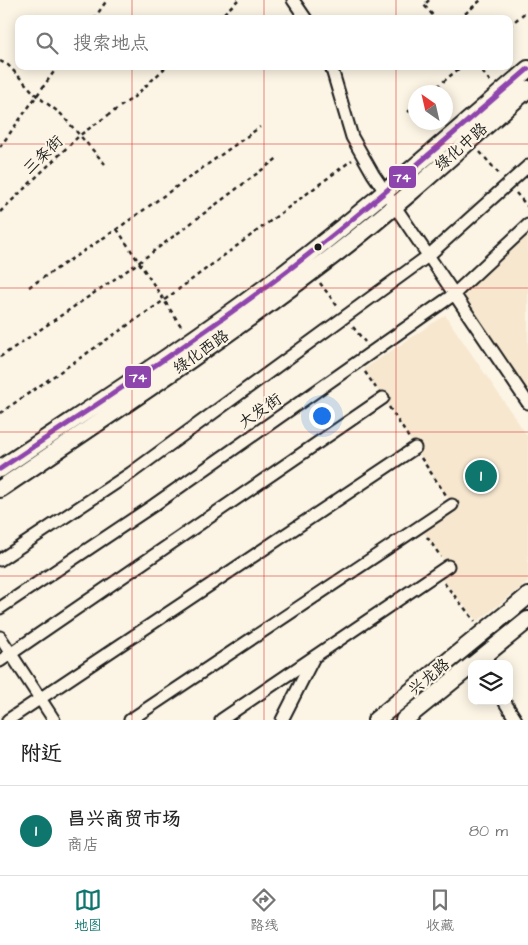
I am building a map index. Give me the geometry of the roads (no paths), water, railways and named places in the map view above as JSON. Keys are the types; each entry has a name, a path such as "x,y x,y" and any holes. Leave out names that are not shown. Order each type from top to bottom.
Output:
{"main road":[{"name":"绿化中路","path":"390,199 501,92 528,69"},
{"name":"绿化中路","path":"390,199 528,89"},
{"name":"绿化西路","path":"0,469 191,341 390,199"},
{"name":"绿化西路","path":"0,489 203,351 274,300 338,252 390,199"},
{"name":"兴龙路","path":"376,720 528,596"},
{"name":"兴龙路","path":"480,660 528,620"},
{"name":"兴龙路","path":"404,720 468,669"}],"street":[{"path":"293,0 303,15"},
{"path":"332,70 352,137 361,153 453,295 528,403"},
{"path":"0,560 131,473 428,256 528,166"},
{"name":"大发街","path":"0,608 154,505 453,295 528,225"},
{"path":"0,661 383,398"},
{"path":"8,720 415,448"},
{"path":"130,720 452,505"},
{"path":"221,720 448,566"},
{"path":"0,637 54,720"},
{"path":"282,720 315,656"},
{"path":"507,705 516,720"}],"place":[{"name":"昌兴商贸市场","path":"481,476"}]}
